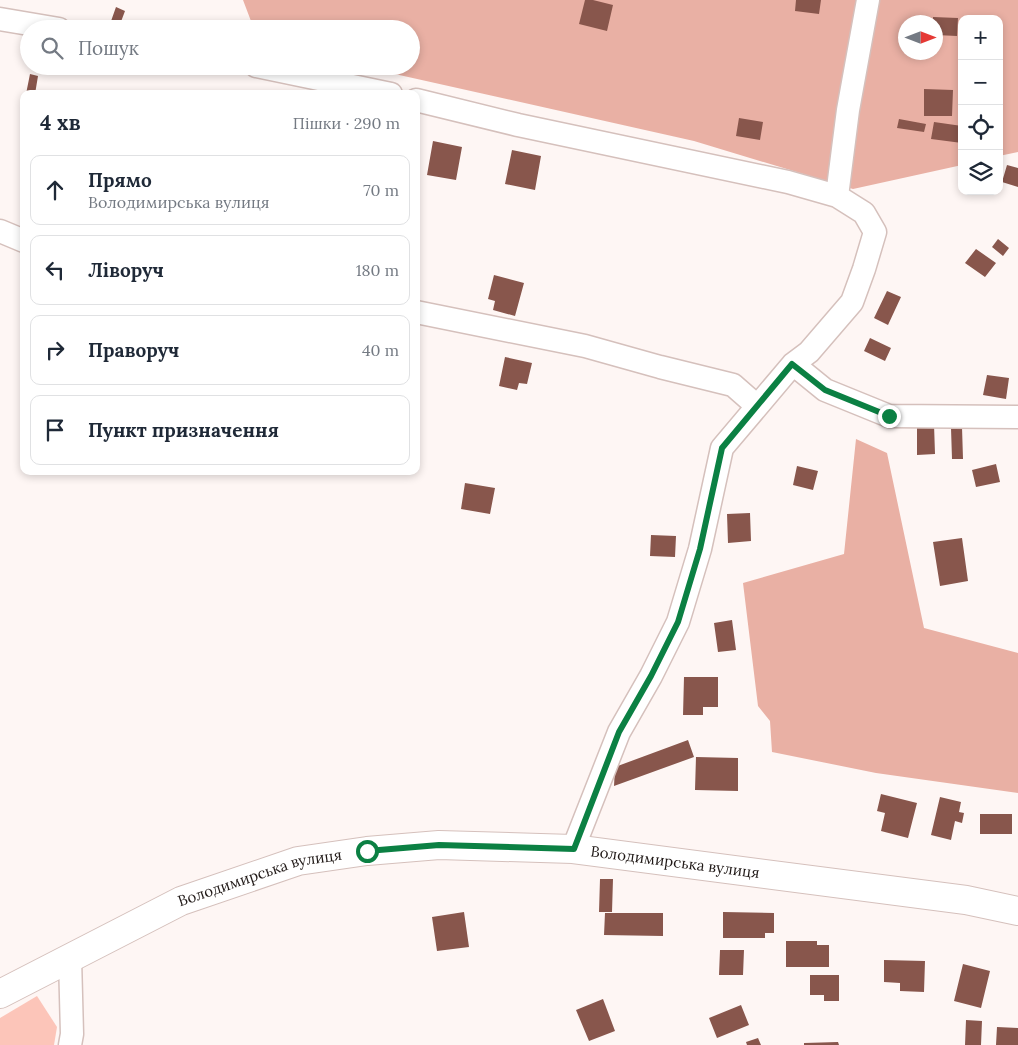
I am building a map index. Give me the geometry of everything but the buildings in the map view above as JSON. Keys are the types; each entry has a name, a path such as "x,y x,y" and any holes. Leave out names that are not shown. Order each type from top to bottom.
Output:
{"main road":[{"name":"Володимирська вулиця","path":"0,994 181,902 298,861 367,851 439,845 574,849 956,899 1018,911"}],"street":[{"path":"837,196 848,110 868,0"},
{"path":"0,19 20,22"},
{"path":"299,75 372,90"},
{"path":"420,101 518,125 788,182 837,196 864,213 875,232 852,302 809,352 792,364 722,448 700,549 678,622 651,676 619,732 574,849"},
{"path":"0,231 20,239"},
{"path":"420,313 585,346 733,385 757,406"},
{"path":"792,364 825,390 889,416 1018,418"},
{"path":"70,958 72,1034 70,1045"}],"shaded area":[{"path":"243,0 1018,0 1018,152 1003,155 1003,15 958,15 958,166 853,189 694,141 399,75 420,75 420,20 251,20"},
{"path":"856,439 887,453 924,628 1018,653 1018,793 876,773 772,752 770,721 758,706 743,583 844,554"},
{"path":"37,996 57,1027 54,1045 0,1045 0,1018"}],"route":[{"path":"367,851 439,845 574,849 619,732 651,676 678,622 700,549 722,448 792,364 825,390 889,416"}]}
